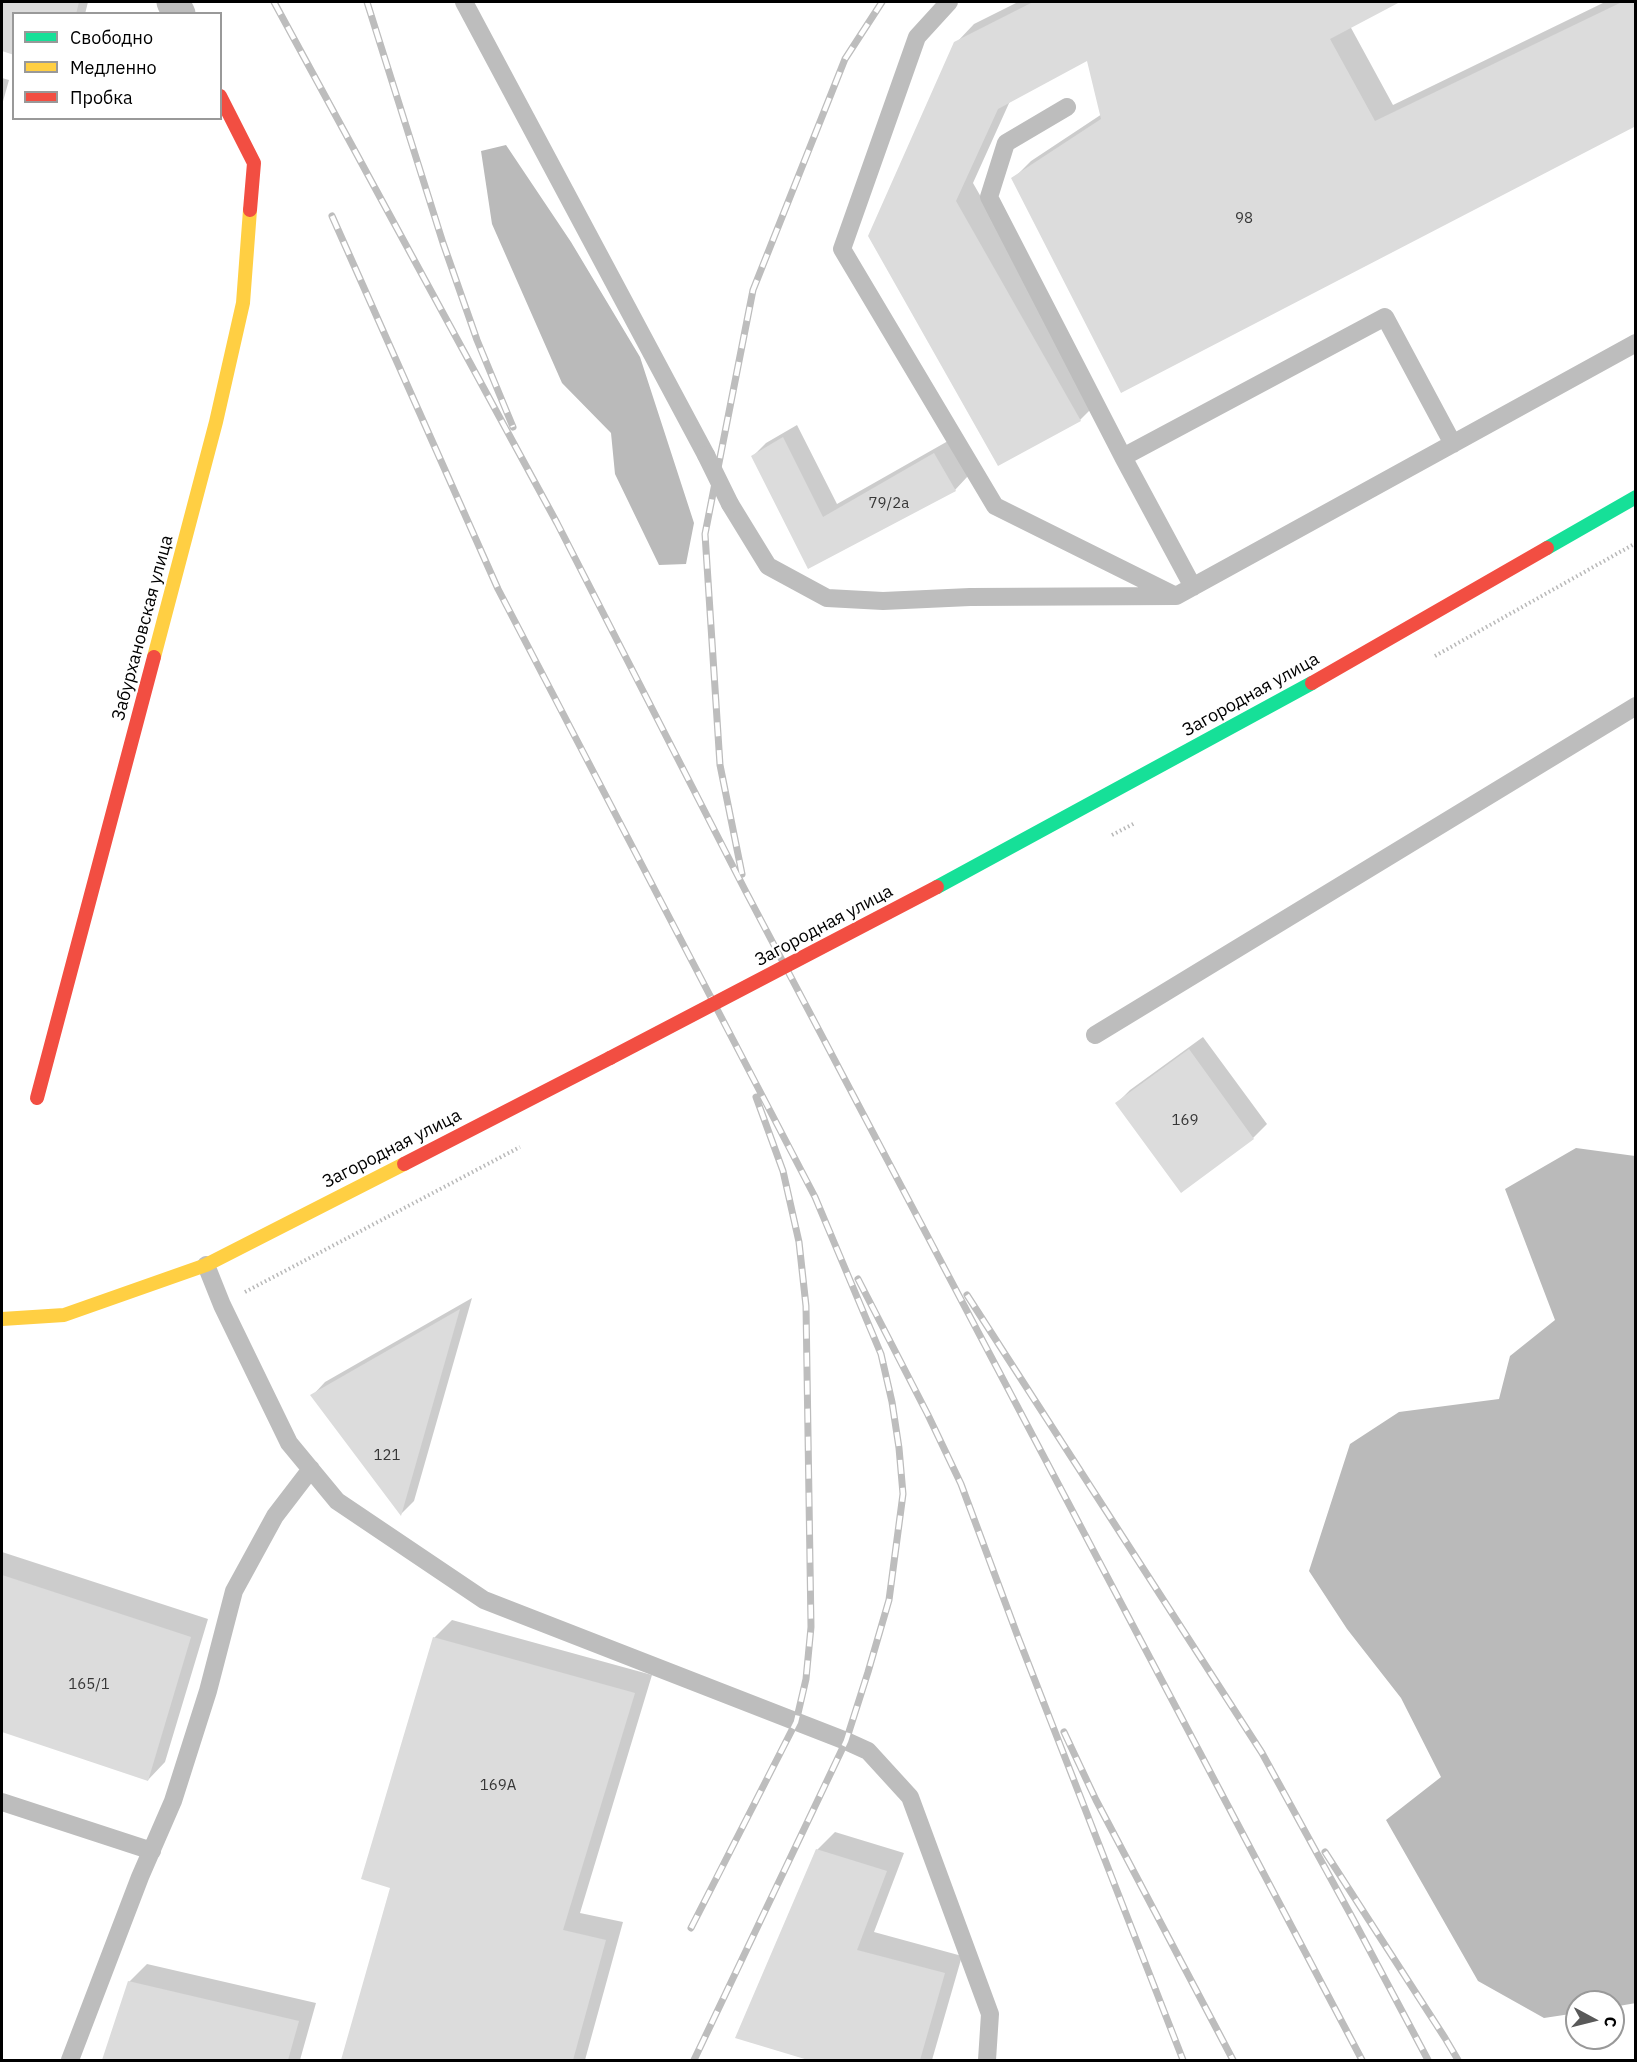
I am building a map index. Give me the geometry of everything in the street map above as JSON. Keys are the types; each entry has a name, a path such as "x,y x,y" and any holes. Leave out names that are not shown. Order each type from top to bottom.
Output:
{"main road":[{"name":"Забурхановская улица","path":"37,1098 218,411 243,303 254,163 222,100"},
{"name":"Загородная улица","path":"2,1319 64,1316 206,1265 937,887 1300,690 1635,497"}],"lane":[{"path":"464,2 730,504 768,566 827,598 883,601 1184,592 1635,343"},
{"path":"949,2 917,37 842,249 995,506 1184,592"},
{"path":"1067,107 1006,143 989,197 1123,457 1184,592"},
{"path":"1123,457 1385,317 1453,444"},
{"path":"1095,1035 1635,706"},
{"path":"206,1265 222,1305 288,1443 337,1501 484,1600 846,1740 868,1751 910,1797 990,2014 987,2061"},
{"path":"69,2061 173,1802 205,1702 234,1590 275,1516 311,1469"},
{"path":"2,1802 152,1851"}],"shaded area":[{"path":"506,145 571,242 640,357 694,523 686,564 659,565 615,474 611,433 562,383 492,224 481,151"},
{"path":"1576,1148 1635,1156 1636,2003 1625,2005 1625,1990 1565,1990 1565,2015 1544,2018 1478,1981 1386,1820 1441,1777 1401,1698 1347,1629 1309,1571 1350,1444 1399,1412 1499,1399 1510,1356 1555,1320 1505,1189"}],"building":[{"path":"3,2 79,2 76,12 12,12 12,54 2,51"},
{"path":"1033,2 1400,2 1330,39 1375,121 1622,2 1636,2 1636,126 1121,393 1011,178 1101,119 1087,61 998,109 956,201 1081,421 998,466 868,236 954,42"},
{"path":"783,437 823,517 934,453 956,491 808,569 751,456"},
{"path":"1189,1049 1254,1139 1181,1193 1115,1103"},
{"path":"460,1309 401,1516 310,1395"},
{"path":"2,1575 191,1637 148,1781 2,1732"},
{"path":"433,1637 635,1693 563,1930 606,1940 573,2060 341,2060 390,1888 361,1879"},
{"path":"816,1849 887,1871 857,1950 945,1973 920,2060 808,2060 735,2038"},
{"path":"128,1981 299,2021 288,2060 102,2060"}],"railway":[{"path":"274,2 557,523 745,890 1362,2060"},
{"path":"367,2 443,243 477,340 513,427"},
{"path":"742,874 720,765 705,534 753,290 845,59 882,2"},
{"path":"332,216 498,589 815,1197 881,1354 892,1402 903,1494 889,1600 868,1672 846,1741 694,2060"},
{"path":"691,1928 796,1722 806,1679 811,1627 806,1306 799,1242 783,1171 756,1097"},
{"path":"858,1279 961,1484 1018,1637 1183,2060"},
{"path":"967,1295 1262,1753 1428,2060"},
{"path":"1064,1732 1096,1800 1233,2060"},
{"path":"1325,1852 1458,2060"}],"traffic: fast":[{"path":"1547,548 1636,497"},
{"path":"937,887 1312,683"}],"traffic: slow":[{"path":"154,657 216,422 243,303 250,210"},
{"path":"2,1319 64,1315 206,1265 404,1164"}],"traffic: jam":[{"path":"222,100 254,163 250,210"},
{"path":"1312,683 1547,548"},
{"path":"37,1098 154,657"},
{"path":"610,1058 937,887"},
{"path":"404,1164 610,1058"}]}
